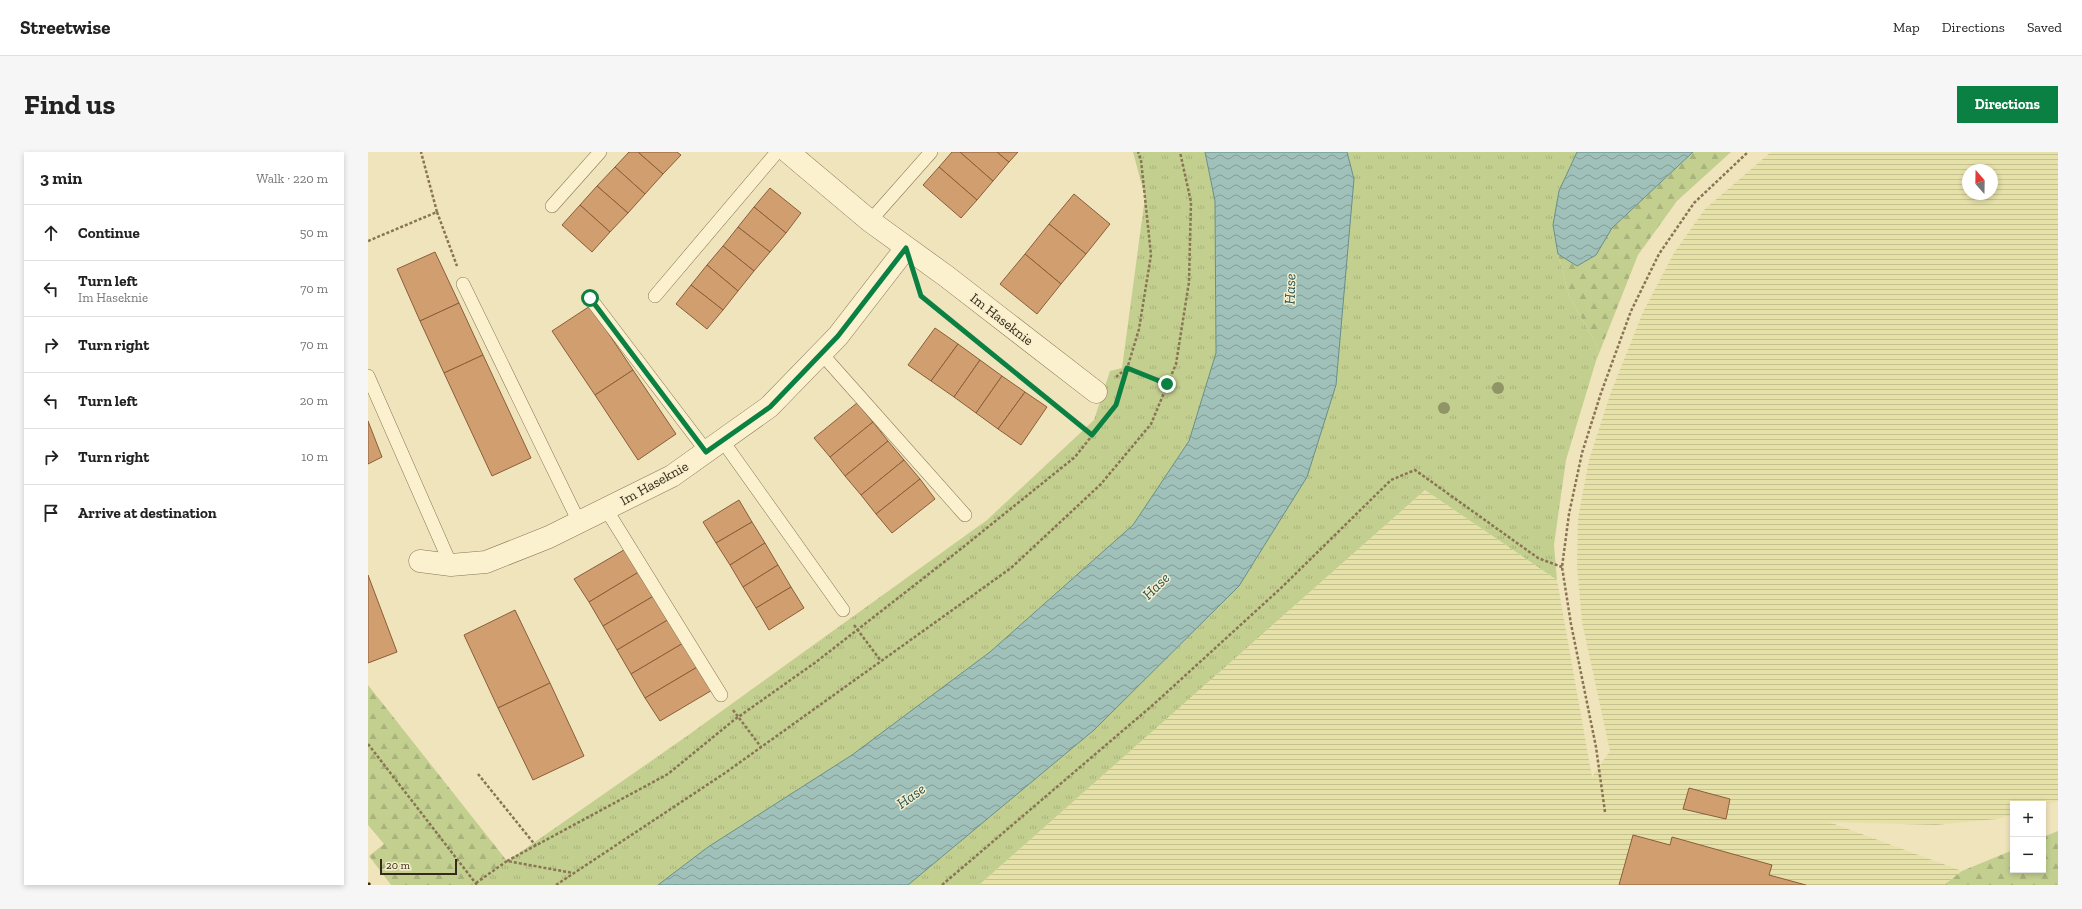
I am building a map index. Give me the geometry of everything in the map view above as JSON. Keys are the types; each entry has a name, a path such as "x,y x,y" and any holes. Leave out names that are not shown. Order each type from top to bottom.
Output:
{"street":[{"name":"Im Haseknie","path":"788,152 870,221 946,276 1096,392"},
{"name":"Im Haseknie","path":"420,561 451,565 486,562 550,537 672,476 770,407 838,336 906,248"}],"lane":[{"path":"552,206 600,152"},
{"path":"655,296 777,152"},
{"path":"870,221 932,152"},
{"path":"463,284 579,522"},
{"path":"590,298 714,446 843,610"},
{"path":"821,353 966,515"},
{"path":"368,376 451,565"},
{"path":"606,509 722,695"}],"path":[{"path":"421,152 437,212 463,284"},
{"path":"1120,391 1139,329 1151,255 1141,160 1138,152"},
{"path":"556,885 761,748 1011,568 1101,484 1151,424 1176,364 1189,282 1191,202 1180,152"},
{"path":"1605,812 1596,747 1571,624 1562,567 1570,514 1582,453 1601,393 1631,311 1659,254 1694,203 1748,152"},
{"path":"368,241 437,212"},
{"path":"906,248 921,296 1092,435"},
{"path":"1127,368 1167,384"},
{"path":"368,744 476,884 507,861 668,774 738,717 857,630 969,543 1075,457 1111,411"},
{"path":"942,885 1154,704 1281,588 1391,480 1415,470 1538,558 1562,567"},
{"path":"843,610 881,662"},
{"path":"738,717 761,748"},
{"path":"478,774 536,846"},
{"path":"507,861 573,873"}],"shaded area":[{"path":"1771,152 2058,152 2058,801 2046,804 2046,801 2010,801 2010,815 1997,819 1936,825 1829,822 1962,871 1944,885 979,885 1425,490 1557,580 1592,777 1610,751 1582,622 1577,566 1578,518 1589,460 1611,392 1643,312 1674,253 1705,209"}],"green space":[{"path":"1133,152 1205,152 1215,201 1216,353 1189,441 1133,525 990,652 852,755 708,847 658,885 473,885 687,736 987,520 1094,420 1110,371 1122,368 1145,197"},
{"path":"1347,152 1577,152 1559,191 1553,226 1558,254 1569,296 1598,347 1596,361 1566,460 1554,545 1557,580 1425,490 979,885 908,885 1094,730 1239,586 1307,477 1323,426 1354,179"},
{"path":"1693,152 1731,152 1677,201 1638,255 1596,361 1598,347 1569,296 1558,254 1577,266 1596,255 1612,228"},
{"path":"368,685 507,861 473,885 391,885 369,856 384,844 368,825"},
{"path":"2058,831 2058,885 1944,885 1962,871 2010,851 2010,873 2046,873 2046,836"}],"water":[{"name":"Hase","path":"1205,152 1347,152 1354,179 1336,385 1307,477 1239,586 1094,730 908,885 658,885 708,847 852,755 990,652 1133,525 1189,441 1216,353 1215,201"},
{"path":"1577,152 1693,152 1612,228 1596,255 1577,266 1558,254 1553,225 1559,191"}],"building":[{"path":"629,152 638,152 663,174 645,194 615,167"},
{"path":"638,152 677,152 681,155 663,174"},
{"path":"952,152 960,152 993,181 977,200 939,167"},
{"path":"960,152 997,152 1009,162 993,181"},
{"path":"997,152 1018,152 1009,162"},
{"path":"615,167 645,194 628,213 597,186"},
{"path":"939,167 977,200 961,218 923,185"},
{"path":"597,186 628,213 610,232 580,205"},
{"path":"770,188 801,213 786,233 754,207"},
{"path":"1074,194 1110,224 1086,254 1049,224"},
{"path":"580,205 610,232 592,252 562,225"},
{"path":"754,207 786,233 770,252 738,227"},
{"path":"1049,224 1086,254 1061,284 1025,254"},
{"path":"738,227 770,252 754,271 723,246"},
{"path":"723,246 754,271 738,291 707,265"},
{"path":"435,252 459,303 420,321 397,269"},
{"path":"1025,254 1061,284 1037,314 1000,284"},
{"path":"707,265 738,291 723,310 691,285"},
{"path":"691,285 723,310 707,329 676,304"},
{"path":"459,303 483,355 444,373 420,321"},
{"path":"590,306 633,370 595,395 552,331"},
{"path":"935,328 958,344 931,381 908,365"},
{"path":"958,344 980,360 954,397 931,381"},
{"path":"483,355 531,458 492,476 444,373"},
{"path":"980,360 1002,376 976,413 954,397"},
{"path":"633,370 676,434 638,460 595,395"},
{"path":"1002,376 1025,392 998,429 976,413"},
{"path":"1025,392 1047,407 1021,445 998,429"},
{"path":"857,403 873,422 830,457 814,438"},
{"path":"368,421 382,457 368,464"},
{"path":"873,422 888,441 845,476 830,457"},
{"path":"888,441 904,460 861,495 845,476"},
{"path":"904,460 920,479 876,514 861,495"},
{"path":"920,479 935,499 892,533 876,514"},
{"path":"739,500 752,522 716,543 703,522"},
{"path":"752,522 765,543 730,565 716,543"},
{"path":"765,543 778,565 743,587 730,565"},
{"path":"629,547 642,570 589,602 574,579"},
{"path":"778,565 791,587 756,608 743,587"},
{"path":"642,570 657,594 603,626 589,602"},
{"path":"368,575 397,652 368,663"},
{"path":"791,587 804,608 769,630 756,608"},
{"path":"657,594 671,618 617,650 603,626"},
{"path":"515,610 550,683 498,708 464,635"},
{"path":"671,618 685,642 631,674 617,650"},
{"path":"685,642 699,666 645,698 631,674"},
{"path":"699,666 714,689 660,721 645,698"},
{"path":"550,683 584,756 533,780 498,708"},
{"path":"1689,788 1730,799 1726,819 1683,809"},
{"path":"1633,835 1670,845 1672,837 1772,865 1769,875 1806,885 1619,885"}],"route":[{"path":"590,298 706,452 770,407 838,336 906,248 921,296 1092,435 1116,405 1127,368 1167,384"}]}
